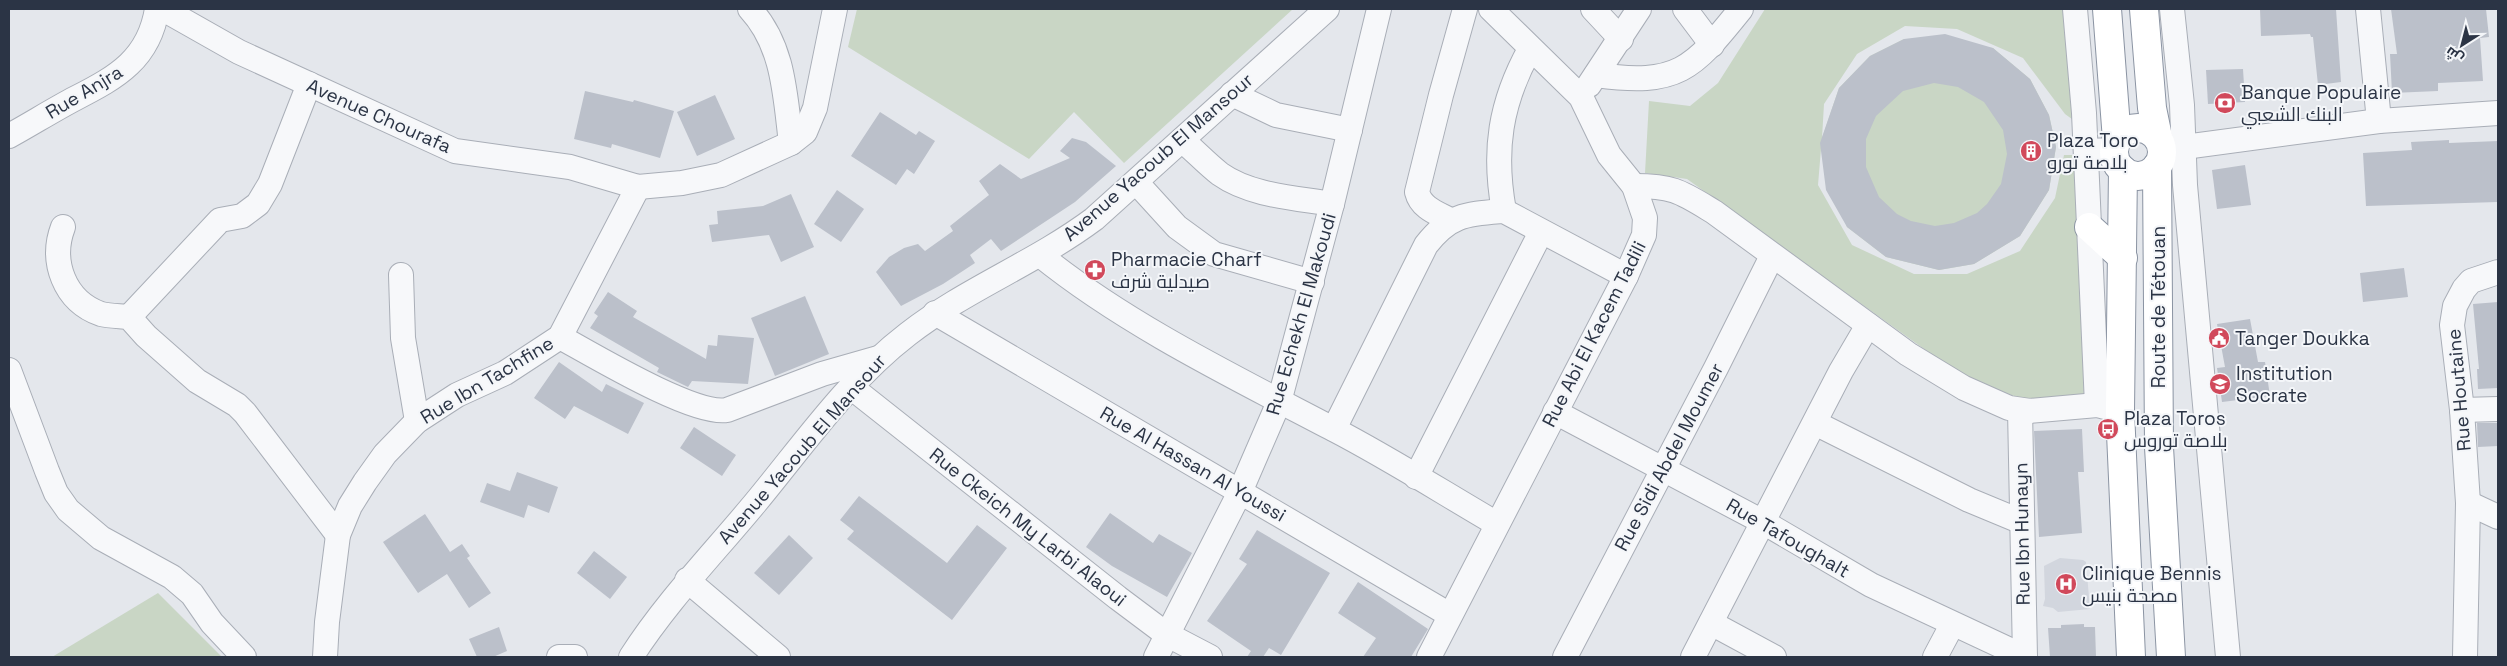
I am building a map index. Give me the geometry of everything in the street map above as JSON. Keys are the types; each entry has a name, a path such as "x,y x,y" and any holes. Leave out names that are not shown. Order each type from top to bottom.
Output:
{"highway":[{"name":"Route de Tétouan","path":"2107,9 2118,153 2123,258 2108,408 2131,657"},
{"name":"Route de Tétouan","path":"2144,9 2152,108 2165,150 2159,447 2171,657"},
{"path":"2132,129 2150,131 2165,150 2145,175 2137,176 2118,153 2124,133 2132,129"},
{"path":"2089,227 2123,258"}],"street":[{"name":"Rue Anjra","path":"9,136 96,89 126,68 146,41 154,24 157,9"},
{"name":"Avenue Chourafa","path":"163,9 239,52 454,151 570,166 638,187"},
{"path":"750,9 762,24 776,49 784,86 791,143"},
{"path":"638,187 682,183 721,175 791,143 805,132 812,118 835,9"},
{"name":"Avenue Yacoub El Mansour","path":"630,657 665,606 730,534 851,387 878,358 936,314 1040,255 1087,224 1327,9"},
{"name":"Rue Echekh El Makoudi","path":"1156,657 1166,634 1240,492 1279,402 1332,204 1379,9"},
{"path":"1450,220 1425,207 1419,201 1417,192 1465,9"},
{"name":"Rue Abi El Kacem Tadili","path":"1429,657 1626,276 1644,235 1645,218 1634,186 1609,155 1581,97 1491,9"},
{"path":"1592,9 1621,39"},
{"path":"1581,97 1640,9"},
{"path":"1685,9 1712,45"},
{"path":"1596,75 1619,78 1672,74 1693,64 1712,45 1741,9"},
{"path":"1634,186 1663,186 1685,194 1714,212 1868,325 1947,379 1996,404 2020,410 2108,408 2089,227 2086,151 2075,9"},
{"path":"2165,150 2182,105 2172,9"},
{"path":"2368,9 2379,122"},
{"path":"1504,211 1498,165 1500,139 1509,93 1530,49"},
{"path":"129,317 220,220 242,216 258,204 270,184 309,84"},
{"path":"1232,94 1276,115 1350,130"},
{"path":"2165,150 2379,122 2498,113"},
{"path":"1182,140 1220,174 1233,181 1270,193 1332,204"},
{"path":"2165,150 2185,185 2228,657"},
{"path":"2086,151 2118,153"},
{"path":"1136,182 1177,227 1214,254 1312,282"},
{"name":"Rue Ibn Tachfine","path":"325,657 327,622 338,535 350,506 365,482 385,454 417,421 457,395 505,373 560,338 638,187"},
{"path":"1334,430 1426,245 1439,228 1450,220 1504,211 1626,276"},
{"path":"63,227 57,248 58,265 70,291 83,303 101,314 129,317 146,336 197,381 237,404 338,535"},
{"path":"1416,477 1541,232"},
{"path":"1040,255 1079,285 1125,314 1279,402 1334,430 1497,524"},
{"name":"Rue Sidi Abdel Moumer","path":"1565,657 1664,470 1772,256"},
{"name":"Rue Houtaine","path":"2466,657 2468,503 2462,410 2452,325 2459,295 2471,281 2498,272"},
{"path":"401,275 402,338 417,421"},
{"name":"Rue Al Hassan Al Youssi","path":"936,314 1450,614"},
{"path":"1692,657 1868,325"},
{"path":"560,338 687,403 706,410 720,412 822,374 878,358"},
{"path":"9,370 46,471 56,493 68,510 77,520 101,538 172,577 192,594 212,623 244,657"},
{"name":"Rue Ckeich My Larbi Alaoui","path":"851,387 1166,634 1210,657"},
{"path":"2462,410 2498,409"},
{"name":"Rue Ibn Hunayn","path":"2020,410 2025,657"},
{"name":"Rue Tafoughalt","path":"1555,412 1763,522 1871,585 1952,625 2025,657"},
{"path":"1815,423 1961,496 2022,522"},
{"path":"2468,503 2498,517"},
{"path":"687,580 778,657"},
{"path":"1711,623 1774,657"},
{"path":"1935,657 1952,625"},
{"path":"559,657 575,657"}],"shaded area":[{"name":"Clinique Bennis مصحة بنيس","path":"2060,558 2083,560 2086,562 2090,609 2058,612 2053,608 2043,606 2045,599 2044,566"}],"green space":[{"path":"857,9 1293,9 1124,163 1074,112 1029,159 848,47"},
{"path":"1765,9 2063,9 2076,122 2065,114 2023,58 1957,29 1905,26 1857,54 1824,104 1822,138 1839,88 1870,56 1904,39 1993,48 2030,79 2049,115 2056,147 2049,190 2020,236 1974,264 1939,270 1886,257 1847,227 1821,149 1818,185 1852,245 1914,274 1967,274 2020,251 2055,198 2064,155 2077,155 2084,398 2025,399 1973,384 1687,179 1645,173 1649,101 1690,106 1718,83"},
{"path":"158,593 222,657 52,657"}],"building":[{"path":"2260,9 2336,9 2341,82 2318,85 2313,37 2310,34 2261,36"},
{"path":"2391,9 2486,9 2489,37 2480,38 2483,81 2438,83 2438,91 2392,93 2390,54 2397,54"},
{"name":"Plaza Toro بلاصة تورو","path":"1945,34 1993,48 2030,79 2049,115 2056,147 2049,190 2020,236 1974,264 1939,270 1886,257 1847,227 1826,190 1820,143 1839,88 1870,56 1904,39","holes":["1934,83 1958,87 1984,102 2003,130 2007,154 2001,184 1987,204 1977,213 1954,223 1935,226 1911,221 1897,214 1879,197 1866,167 1866,139 1876,116 1903,91"]},
{"path":"2243,69 2245,102 2208,104 2206,70"},
{"path":"585,91 633,102 634,100 674,111 660,158 612,144 611,148 574,139"},
{"path":"715,95 735,139 697,156 677,112"},
{"path":"880,112 916,135 919,131 935,141 914,174 907,169 896,185 851,156"},
{"path":"1072,138 1086,142 1116,166 1075,202 1001,251 991,239 970,255 975,263 943,284 901,306 876,272 889,257 904,248 918,244 925,251 953,231 950,226 989,195 979,181 1000,164 1021,179 1070,158 1060,151"},
{"path":"2449,140 2449,143 2498,141 2498,202 2366,206 2363,153 2412,150 2411,142"},
{"path":"2245,165 2251,205 2217,209 2212,170"},
{"path":"837,190 864,209 841,242 814,224"},
{"path":"791,194 814,247 781,262 769,235 712,242 709,225 718,224 717,211 763,206"},
{"path":"2404,268 2408,297 2363,302 2360,273"},
{"path":"608,292 637,311 633,317 706,359 708,345 717,346 718,335 754,338 748,384 692,381 688,387 657,372 659,368 590,328 598,316 594,313"},
{"path":"805,296 829,354 775,376 751,318"},
{"path":"2498,302 2498,388 2478,389 2477,369 2479,369 2473,304"},
{"path":"2250,319 2258,362 2265,362 2270,396 2222,402 2217,368 2225,367 2217,324"},
{"path":"559,362 602,392 606,384 644,403 628,434 574,406 565,419 534,398"},
{"path":"2477,423 2498,423 2498,446 2478,447"},
{"path":"694,427 736,455 722,476 680,448"},
{"path":"2082,429 2084,472 2078,472 2082,533 2039,537 2034,431"},
{"path":"517,472 558,487 549,513 528,505 524,518 480,502 487,483 510,491"},
{"path":"859,496 947,563 977,525 1007,548 952,620 847,539 854,531 840,520"},
{"path":"1110,513 1153,543 1159,534 1192,553 1167,597 1112,566 1086,547"},
{"path":"425,514 450,552 462,544 470,556 467,558 491,593 469,608 447,574 418,593 383,542"},
{"path":"1257,530 1330,573 1281,655 1269,648 1263,657 1247,657 1251,651 1207,621 1247,564 1239,559"},
{"path":"789,535 813,558 779,595 754,573"},
{"path":"594,551 627,577 610,599 577,573"},
{"path":"1358,582 1428,629 1411,657 1363,657 1376,638 1338,613"},
{"path":"2084,624 2084,627 2095,627 2096,657 2050,657 2048,628 2061,628 2061,625"},
{"path":"499,627 507,651 493,657 477,657 469,639"}],"place":[{"name":"Banque Populaire البنك الشعبي","path":"2225,103"},
{"name":"Plaza Toro بلاصة تورو","path":"2031,151"},
{"name":"Pharmacie Charf صيدلية شرف","path":"1095,270"},
{"name":"Tanger Doukka","path":"2219,338"},
{"name":"Institution Socrate","path":"2220,384"},
{"name":"Plaza Toros بلاصة توروس","path":"2108,429"},
{"name":"Clinique Bennis مصحة بنيس","path":"2066,584"}]}
